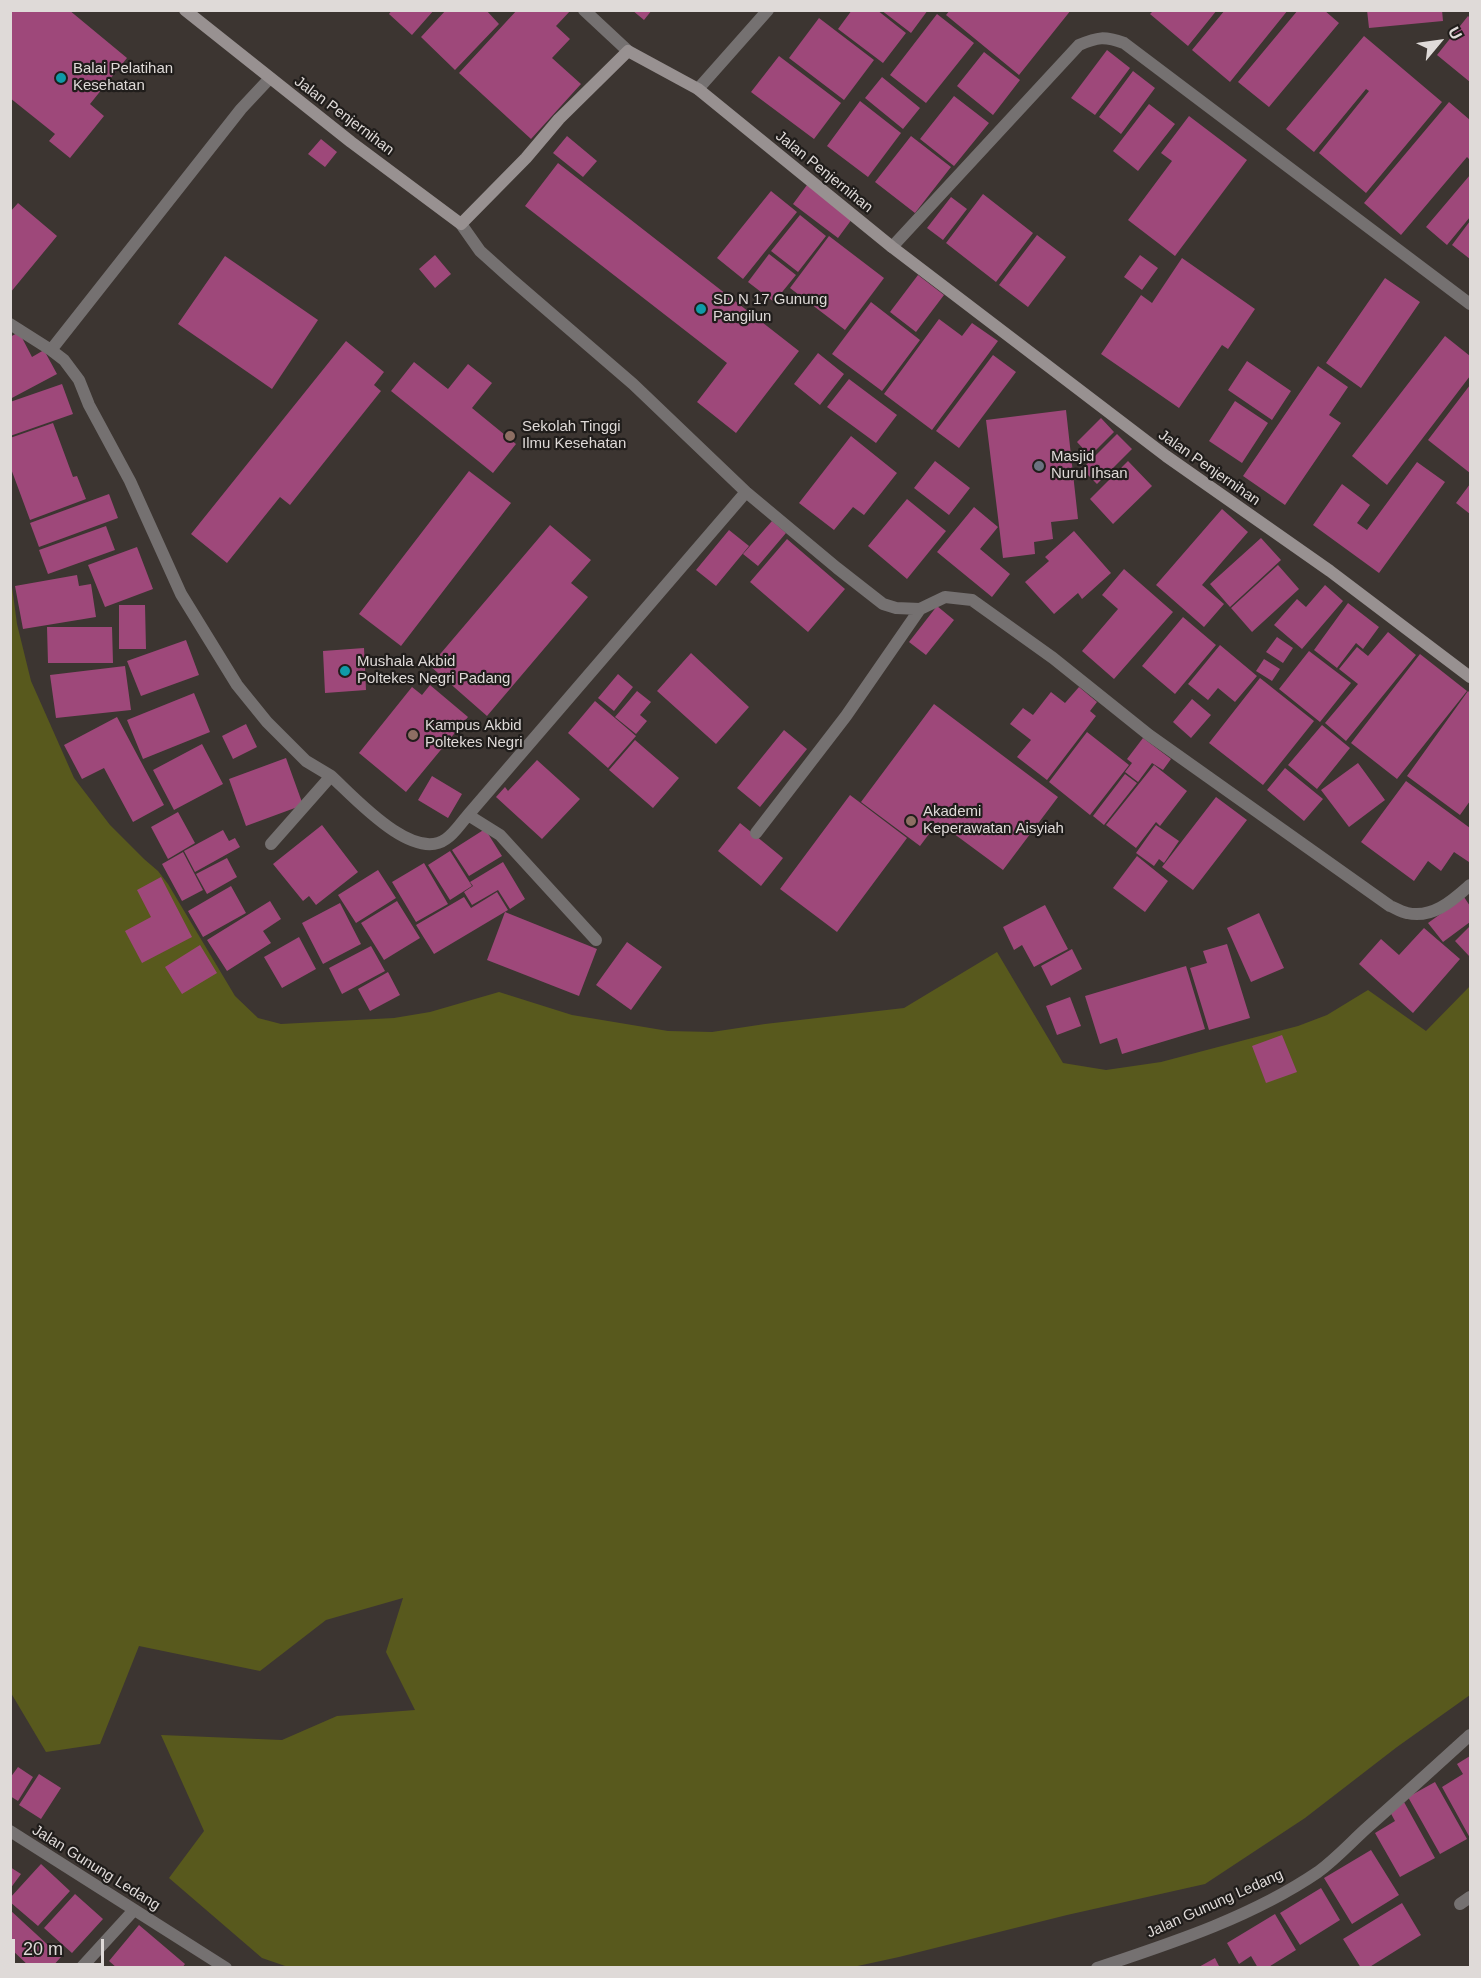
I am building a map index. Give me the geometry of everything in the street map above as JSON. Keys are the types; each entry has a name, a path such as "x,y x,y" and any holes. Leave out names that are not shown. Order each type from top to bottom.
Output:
{"street":[{"name":"Jalan Penjernihan","path":"185,10 461,224"},
{"path":"584,10 628,51 579,98 526,158 461,224 480,251 633,384 746,492 883,604 896,608 920,609 945,597 972,600 1053,658 1149,735 1389,906 1408,913 1438,910 1470,885"},
{"path":"698,89 768,10"},
{"path":"892,247 1079,45 1095,38 1107,37 1124,43 1470,304"},
{"name":"Jalan Penjernihan","path":"628,51 698,89 892,247 1166,456 1330,571 1470,677"},
{"path":"51,350 241,109 270,78"},
{"path":"10,324 64,360 79,380 89,405 130,481 181,594 237,685 267,722 306,761 331,776 372,814 414,843 432,845 446,840 746,492"},
{"path":"756,833 846,716 920,609"},
{"path":"271,844 331,776"},
{"path":"468,815 500,835 596,940"},
{"name":"Jalan Gunung Ledang","path":"1097,1968 1193,1934 1276,1898 1319,1871 1346,1850 1363,1831 1470,1735"},
{"name":"Jalan Gunung Ledang","path":"10,1831 226,1968"},
{"path":"81,1968 134,1910"}],"shaded area":[{"path":"10,572 17,624 31,681 74,778 110,825 158,871 168,884 235,996 258,1018 281,1024 394,1018 430,1012 499,992 572,1015 668,1031 712,1032 904,1008 997,952 1063,1063 1106,1070 1161,1062 1298,1026 1327,1015 1368,990 1426,1031 1470,986 1470,1695 1397,1747 1305,1818 1205,1884 1067,1915 899,1957 853,1967 291,1968 262,1958 169,1878 204,1831 161,1735 282,1740 337,1716 415,1710 386,1652 403,1598 326,1620 260,1671 139,1646 100,1744 46,1752 11,1693"}],"building":[{"name":"Balai Pelatihan Kesehatan","path":"10,10 69,10 127,58 90,104 104,116 70,158 49,141 55,134 10,98"},
{"path":"392,10 434,10 412,35 389,14"},
{"path":"446,10 486,10 499,24 455,70 421,37"},
{"path":"517,10 571,10 556,26 570,39 552,58 581,84 531,139 459,73"},
{"path":"632,10 652,10 644,20"},
{"path":"852,10 877,10 906,33 883,63 838,29"},
{"path":"881,10 928,10 911,33"},
{"path":"950,10 1071,10 1019,75 946,15"},
{"path":"1154,10 1217,10 1188,46 1150,14"},
{"path":"1225,10 1288,10 1230,82 1192,50"},
{"path":"1298,10 1324,10 1339,23 1269,107 1238,82"},
{"path":"1367,10 1442,10 1443,21 1369,28"},
{"path":"937,14 974,43 926,103 890,75"},
{"path":"1468,16 1470,18 1470,82 1437,55"},
{"path":"819,18 874,60 844,100 789,58"},
{"path":"1364,36 1442,102 1366,193 1319,153 1369,91 1366,89 1314,152 1286,129"},
{"path":"1107,50 1130,68 1095,115 1071,98"},
{"path":"984,52 1020,80 993,115 957,86"},
{"path":"779,56 841,103 814,139 751,92"},
{"path":"1133,71 1155,88 1121,134 1099,117"},
{"path":"882,77 920,108 903,129 865,98"},
{"path":"954,96 989,123 954,166 920,139"},
{"path":"860,101 901,133 868,177 827,146"},
{"path":"1449,102 1470,120 1470,160 1467,157 1401,235 1364,203"},
{"path":"1149,104 1175,124 1138,171 1113,151"},
{"path":"1189,116 1247,160 1175,256 1128,220 1172,161 1161,153"},
{"path":"567,136 597,161 583,177 553,153"},
{"path":"911,136 951,167 915,213 875,182"},
{"path":"321,139 337,152 325,167 308,154"},
{"name":"SD N 17 Gunung Pangilun","path":"558,163 799,351 736,433 697,402 727,363 525,206"},
{"path":"1470,175 1470,217 1447,245 1426,227"},
{"path":"807,185 852,219 838,238 793,204"},
{"path":"771,191 797,212 743,279 717,258"},
{"path":"983,194 1033,233 996,282 946,243"},
{"path":"951,197 967,209 943,240 927,228"},
{"path":"18,203 57,236 10,293 10,212"},
{"path":"800,215 826,236 798,272 771,251"},
{"path":"1470,221 1470,259 1452,245"},
{"path":"1037,235 1066,257 1028,307 999,285"},
{"path":"829,236 884,278 845,330 790,288"},
{"path":"769,254 796,275 774,302 748,282"},
{"path":"435,255 451,274 435,288 419,269"},
{"path":"1140,255 1158,268 1142,290 1124,277"},
{"path":"225,256 318,320 272,389 178,324"},
{"path":"1182,258 1255,309 1228,349 1222,345 1179,408 1101,354 1141,295 1152,303"},
{"path":"918,275 944,295 916,332 890,312"},
{"path":"1385,278 1420,302 1361,388 1326,363"},
{"path":"871,302 920,340 882,391 832,354"},
{"path":"939,319 962,336 972,323 998,341 932,430 884,394"},
{"path":"19,332 32,357 44,350 57,374 10,399 10,337"},
{"path":"1445,336 1470,356 1470,376 1387,485 1352,456"},
{"path":"346,341 384,372 374,385 381,391 290,505 280,497 227,563 191,534"},
{"path":"818,353 844,374 820,405 794,384"},
{"path":"993,355 1016,372 959,448 936,431"},
{"path":"1247,361 1291,391 1272,420 1228,390"},
{"path":"414,362 448,389 468,364 492,383 472,408 516,444 493,473 391,391"},
{"path":"1318,366 1348,387 1329,415 1341,423 1285,505 1243,476"},
{"path":"849,379 897,415 876,443 827,407"},
{"path":"62,384 73,414 10,436 10,402"},
{"path":"1470,385 1470,473 1428,440"},
{"path":"1235,401 1268,423 1242,463 1209,441"},
{"path":"1066,410 1078,519 1051,522 1053,539 1034,542 1035,554 1003,558 986,420"},
{"path":"1101,418 1114,432 1090,456 1077,442"},
{"path":"53,423 73,477 77,476 86,499 30,520 10,466 10,438"},
{"path":"1117,434 1132,449 1097,484 1082,469"},
{"path":"851,436 897,473 864,515 853,507 834,530 799,503"},
{"path":"935,461 970,488 949,515 914,488"},
{"path":"1128,461 1152,486 1113,524 1090,499"},
{"path":"1417,462 1445,482 1379,573 1313,525 1342,484 1370,505 1357,523 1367,530"},
{"path":"469,471 511,503 401,646 359,614"},
{"path":"1470,484 1470,514 1456,503"},
{"path":"109,494 118,518 39,547 30,523"},
{"path":"907,499 946,531 907,579 868,546"},
{"path":"974,507 998,527 980,549 1010,574 992,597 937,552"},
{"path":"1222,509 1248,532 1202,585 1224,604 1204,627 1156,585"},
{"path":"772,521 786,533 758,566 743,554"},
{"path":"550,525 591,560 571,583 588,597 487,716 430,666"},
{"path":"106,526 115,550 48,574 39,550"},
{"path":"729,530 749,546 716,586 696,570"},
{"path":"1074,531 1111,573 1082,599 1078,593 1054,614 1025,582 1049,561 1045,557"},
{"path":"1261,538 1281,560 1230,607 1210,584"},
{"path":"787,539 845,589 808,632 750,582"},
{"path":"137,547 153,589 105,607 88,565"},
{"path":"1278,565 1299,589 1252,632 1231,608"},
{"path":"1124,569 1173,612 1114,679 1082,651 1118,609 1102,595"},
{"path":"77,575 79,586 91,584 96,617 23,629 15,586"},
{"path":"1325,585 1343,601 1302,649 1274,625 1297,599 1306,607"},
{"path":"1348,603 1379,627 1363,649 1356,643 1337,668 1314,650"},
{"path":"119,605 145,605 146,649 119,649"},
{"path":"937,606 954,620 926,655 909,642"},
{"path":"1183,617 1216,645 1175,694 1142,666"},
{"path":"47,627 112,627 113,663 48,663"},
{"path":"1388,632 1416,655 1346,741 1325,723 1358,684 1339,669 1357,647 1368,656"},
{"path":"1277,637 1293,648 1283,663 1266,652"},
{"path":"186,640 199,675 141,696 127,661"},
{"path":"1220,645 1257,676 1235,702 1218,688 1208,700 1188,684"},
{"name":"Mushala Akbid Poltekes Negri Padang","path":"364,648 366,690 325,693 323,651"},
{"path":"1309,651 1351,683 1320,722 1279,689"},
{"path":"691,653 749,707 716,744 657,691"},
{"path":"1420,654 1467,691 1397,779 1351,743"},
{"path":"1264,659 1280,669 1272,681 1256,671"},
{"path":"125,666 131,710 56,718 50,675"},
{"path":"618,674 633,687 614,711 598,698"},
{"path":"1260,678 1314,721 1263,785 1209,743"},
{"name":"Kampus Akbid Poltekes Negri","path":"430,685 468,717 406,792 359,753 412,687 422,695"},
{"path":"1079,687 1097,702 1090,711 1096,716 1047,780 1017,757 1031,740 1010,724 1023,708 1033,715 1051,692 1065,703"},
{"path":"637,691 651,702 640,715 647,721 636,734 615,717"},
{"path":"1468,691 1470,693 1470,801 1460,815 1407,776"},
{"path":"194,693 210,732 143,759 127,720"},
{"path":"1192,699 1211,715 1191,738 1173,722"},
{"path":"595,701 636,736 608,768 568,733"},
{"path":"934,704 1058,797 1003,870 938,822 920,846 861,802"},
{"path":"117,717 164,805 133,822 104,768 82,779 64,745"},
{"path":"246,724 257,747 233,759 222,736"},
{"path":"1322,725 1350,748 1317,789 1288,765"},
{"path":"784,730 807,749 760,807 737,788"},
{"path":"1087,732 1129,765 1090,815 1049,782"},
{"path":"1143,738 1171,759 1163,770 1152,763 1138,782 1125,772 1132,763 1127,759"},
{"path":"635,740 679,778 653,808 609,770"},
{"path":"202,744 223,784 174,810 153,770"},
{"path":"286,758 303,805 246,826 229,779"},
{"path":"537,760 580,799 542,839 496,797 505,787 508,791"},
{"path":"1358,763 1385,800 1349,827 1321,790"},
{"path":"1154,765 1187,791 1160,826 1156,822 1136,848 1106,825"},
{"path":"1285,768 1323,799 1304,821 1267,790"},
{"path":"1125,774 1137,783 1104,825 1093,816"},
{"path":"432,776 462,794 448,818 418,800"},
{"path":"1406,781 1470,828 1469,862 1454,852 1441,871 1428,861 1414,881 1361,842"},
{"path":"850,795 907,838 837,932 780,889"},
{"path":"1216,797 1247,820 1193,890 1162,867"},
{"path":"178,812 195,843 168,859 151,827"},
{"path":"740,823 783,858 761,886 718,851"},
{"path":"322,825 358,872 316,905 309,896 303,901 273,864"},
{"path":"1156,825 1179,841 1164,863 1159,859 1154,866 1136,853"},
{"path":"485,829 502,856 469,876 452,850"},
{"path":"223,830 229,841 235,838 240,847 195,872 184,851"},
{"path":"450,851 472,886 450,900 428,865"},
{"path":"183,852 203,890 182,901 162,864"},
{"path":"1137,856 1168,881 1145,912 1113,888"},
{"path":"227,858 237,877 207,894 196,874"},
{"path":"503,862 525,899 510,909 498,890 472,905 464,892 473,886 470,882"},
{"path":"424,863 448,904 416,922 392,882"},
{"path":"378,870 396,898 356,923 338,895"},
{"path":"161,877 192,937 142,963 125,931 151,917 137,890"},
{"path":"231,886 246,913 203,937 188,911"},
{"path":"497,892 508,910 434,954 416,925 464,897 471,908"},
{"path":"1464,897 1470,906 1470,922 1443,942 1428,923"},
{"path":"270,901 281,919 263,931 271,943 227,971 207,940"},
{"path":"397,901 420,938 384,960 361,923"},
{"path":"340,903 361,944 323,964 302,923"},
{"path":"1045,905 1068,949 1034,967 1022,945 1014,950 1003,927"},
{"path":"505,912 597,949 579,996 487,960"},
{"path":"1259,913 1284,968 1251,982 1227,928"},
{"path":"1470,926 1470,957 1455,941"},
{"path":"1424,928 1460,959 1413,1013 1359,964 1381,939 1399,955"},
{"path":"299,937 316,969 282,988 264,957"},
{"path":"627,942 662,967 631,1010 596,985"},
{"path":"1227,944 1250,1018 1209,1030 1190,968 1207,963 1203,951"},
{"path":"200,945 217,973 182,994 165,967"},
{"path":"371,946 385,971 342,994 329,968"},
{"path":"1072,949 1082,969 1051,986 1041,966"},
{"path":"1186,966 1205,1029 1122,1054 1117,1038 1100,1044 1085,996"},
{"path":"388,972 400,995 370,1011 358,989"},
{"path":"1070,997 1081,1026 1057,1035 1046,1006"},
{"path":"1282,1035 1297,1072 1266,1083 1252,1046"},
{"path":"1470,1756 1470,1838 1442,1787 1463,1774 1457,1764"},
{"path":"18,1767 33,1777 18,1801 10,1796 10,1778"},
{"path":"39,1774 61,1788 41,1819 19,1805"},
{"path":"1435,1782 1467,1839 1440,1854 1408,1797"},
{"path":"1404,1802 1435,1858 1400,1877 1375,1833 1395,1821 1389,1810"},
{"path":"1371,1850 1399,1895 1352,1924 1324,1878"},
{"path":"41,1864 70,1891 38,1926 10,1902 10,1898"},
{"path":"10,1867 21,1874 10,1889"},
{"path":"1321,1888 1340,1920 1300,1945 1280,1913"},
{"path":"75,1894 103,1919 72,1953 44,1928"},
{"path":"1402,1903 1421,1935 1368,1968 1361,1968 1343,1939"},
{"path":"10,1910 61,1957 51,1968 31,1968 10,1948"},
{"path":"1275,1914 1296,1950 1267,1968 1258,1968 1251,1956 1239,1964 1227,1943"},
{"path":"139,1925 185,1964 182,1968 117,1968 109,1961"},
{"path":"1215,1958 1220,1968 1197,1968"}],"place":[{"name":"Balai Pelatihan Kesehatan","path":"61,78"},
{"name":"SD N 17 Gunung Pangilun","path":"701,309"},
{"name":"Sekolah Tinggi Ilmu Kesehatan","path":"510,436"},
{"name":"Masjid Nurul Ihsan","path":"1039,466"},
{"name":"Mushala Akbid Poltekes Negri Padang","path":"345,671"},
{"name":"Kampus Akbid Poltekes Negri","path":"413,735"},
{"name":"Akademi Keperawatan Aisyiah","path":"911,821"}]}
